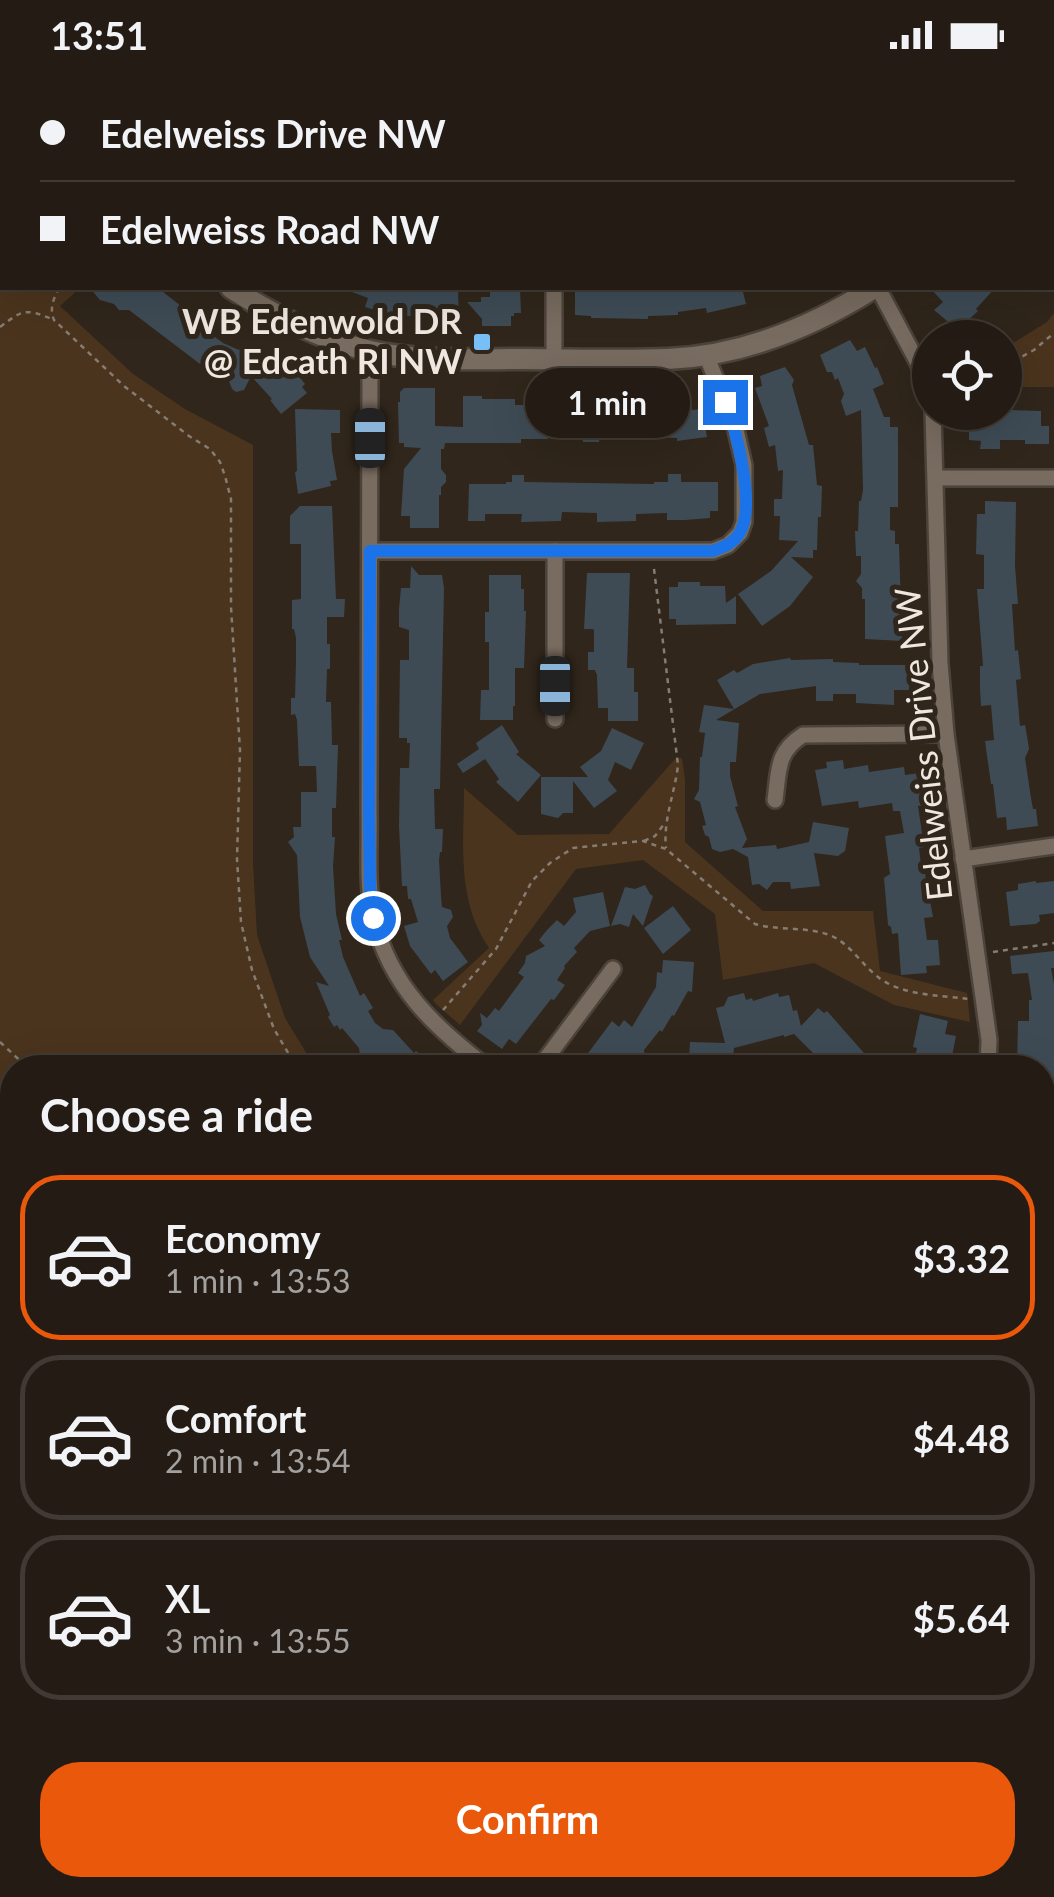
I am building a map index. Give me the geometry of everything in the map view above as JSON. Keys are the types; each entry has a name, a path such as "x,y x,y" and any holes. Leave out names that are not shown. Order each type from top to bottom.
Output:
{"street":[{"path":"235,290 289,321 370,351 440,358 554,359 668,359 750,345 823,318 872,290"},
{"path":"554,290 554,359"},
{"path":"877,290 912,352"},
{"path":"370,351 369,812 373,918 399,982 430,1020 472,1055"},
{"path":"370,551 713,551 728,545 744,522 744,465 735,426 706,354"},
{"name":"Edelweiss Drive NW","path":"934,430 938,614 946,734 988,1055"},
{"path":"936,478 1054,478"},
{"path":"555,551 555,719"},
{"path":"776,800 780,757 803,736 946,734"},
{"path":"963,859 1054,846"},
{"path":"549,1055 613,969"}],"path":[{"path":"58,290 51,314 54,320 124,386 210,449 226,476 231,499 231,608 240,750 236,860 240,922 268,1014 289,1055"},
{"path":"0,327 20,312 54,320"},
{"path":"1022,357 1054,334"},
{"path":"652,551 678,759 665,823 666,849"},
{"path":"430,1020 496,949 532,881 550,863 574,848 643,841 654,836 665,823"},
{"path":"643,841 666,849 755,924 826,934 849,948 881,980 896,987 983,1000"},
{"path":"977,954 1054,943"}],"shaded area":[{"path":"0,290 78,290 60,306 133,374 185,409 253,445 253,863 257,935 285,1018 308,1055 0,1055"},
{"path":"1054,313 1054,387 1022,387 1022,337"},
{"path":"682,758 685,842 763,911 873,911 880,971 967,993 970,1022 894,1005 814,963 723,980 715,914 643,860 576,869 460,1025 436,1004 433,1000 489,948 478,930 467,891 464,788 518,835 609,834 675,759"}],"building":[{"path":"92,290 161,290 223,343 239,350 250,347 280,364 285,359 305,384 302,387 307,393 281,414 251,376 244,390 236,392 229,381 204,367 129,310 119,310 100,300"},
{"path":"347,290 458,290 459,321 388,314 365,307 368,298"},
{"path":"490,290 520,290 521,313 511,316 511,326 482,326 482,319 467,302 490,297"},
{"path":"575,290 742,290 746,304 648,319 575,315"},
{"path":"932,290 993,290 969,320 946,320 934,310 943,302"},
{"path":"850,340 857,351 865,347 877,367 884,384 873,389 884,417 890,417 890,427 898,427 898,507 890,507 890,530 895,531 895,544 899,544 902,641 865,639 865,599 856,581 861,574 861,556 856,556 855,531 863,490 861,410 846,416 838,378 835,380 832,372 827,372 820,355"},
{"path":"785,367 794,380 792,385 809,445 813,445 817,485 822,486 821,517 813,558 791,557 813,577 790,606 762,626 738,594 771,571 798,541 779,540 780,516 774,516 774,499 782,499 783,470 778,471 775,445 769,447 764,428 769,426 755,388 762,386 760,376"},
{"path":"404,388 435,388 435,426 463,427 463,396 515,399 515,405 553,405 548,439 445,443 441,449 441,469 446,482 439,495 439,528 410,528 410,516 401,516 404,469 421,448 399,443 398,402"},
{"path":"569,398 591,398 591,407 615,408 615,399 668,401 668,405 691,402 692,410 702,409 707,437 677,441 600,436 599,442 583,442 583,438 569,438"},
{"path":"295,409 340,410 340,433 331,433 337,480 330,481 331,486 298,494 295,472"},
{"path":"1022,410 1041,411 1041,426 1049,426 1049,444 1000,440 1000,449 980,449 981,441 969,440 969,430 1022,430"},
{"path":"668,474 681,474 681,482 718,482 718,511 710,511 710,518 685,520 667,520 667,513 636,514 636,521 597,522 597,513 562,512 561,521 521,522 522,514 485,514 485,521 468,521 469,484 506,484 512,482 512,475 524,475 524,482 654,484 668,482"},
{"path":"985,501 1016,502 1018,604 1012,604 1021,679 1016,680 1038,826 1007,830 1006,817 997,818 985,741 994,740 991,705 981,706 983,666 977,589 984,589 984,555 976,554 977,514 985,514"},
{"path":"300,506 332,506 336,599 345,599 344,617 327,617 330,669 326,702 331,702 332,745 338,745 332,837 336,914 343,957 360,996 364,993 373,1008 368,1011 375,1023 393,1030 414,1053 421,1055 360,1055 359,1048 342,1028 334,1027 316,982 329,986 310,957 300,917 297,855 288,842 294,837 293,827 301,827 301,792 317,792 316,766 299,766 297,720 295,714 291,715 296,662 292,600 301,599 301,544 290,544 290,516"},
{"path":"411,566 419,575 442,575 444,588 440,789 434,789 435,829 443,829 439,860 442,907 451,910 453,917 447,926 450,938 468,962 443,981 435,970 431,974 410,946 404,926 418,922 407,886 402,886 399,826 400,768 409,768 410,743 407,738 399,738 400,660 409,660 409,630 399,627 399,609 401,588 410,588"},
{"path":"587,573 630,573 627,668 634,668 638,721 608,721 608,708 598,708 597,675 595,670 588,670 588,652 594,652 594,631 584,629"},
{"path":"489,575 521,575 524,589 524,668 515,668 513,720 480,720 481,690 489,690 485,612 489,612"},
{"path":"678,582 725,586 726,603 736,596 736,624 676,625 676,619 669,619 669,587 678,587"},
{"path":"790,658 910,665 909,690 894,690 894,705 856,703 856,694 833,694 833,701 816,701 816,686 760,694 716,720 739,723 736,762 730,762 730,776 738,806 735,807 747,839 742,848 776,845 777,849 809,842 813,822 849,828 845,851 838,856 814,853 820,886 791,889 790,882 773,882 767,890 759,884 752,885 748,857 733,849 712,849 705,835 700,802 694,799 699,790 705,733 699,732 704,705 734,709 717,680 753,664"},
{"path":"502,725 519,752 516,754 541,775 518,802 496,782 499,779 485,759 463,773 457,764 479,749 476,743"},
{"path":"612,728 644,743 631,770 615,762 608,780 617,791 594,808 573,781 573,813 563,813 558,818 541,814 541,777 588,777 580,767 601,751"},
{"path":"843,760 844,769 868,765 869,772 904,767 905,775 927,772 920,782 923,805 918,806 924,847 919,848 933,917 924,918 927,940 938,940 940,965 926,966 927,973 901,975 898,933 892,934 888,925 884,878 890,874 885,836 904,833 900,811 893,811 892,803 859,808 858,801 822,806 815,770 827,768 826,762"},
{"path":"1054,881 1054,913 1039,915 1036,924 1010,926 1006,892 1018,890 1018,884"},
{"path":"645,885 653,896 643,926 633,914 629,927 611,926 625,887"},
{"path":"603,892 610,926 590,931 574,948 577,952 557,980 565,985 516,1044 509,1039 502,1049 477,1031 482,1025 480,1013 487,1018 495,1008 499,1011 524,977 518,973 526,956 545,946 539,940 547,930 557,920 564,926 576,912 573,898"},
{"path":"673,906 691,930 663,954 644,928"},
{"path":"1054,951 1054,1055 1017,1055 1018,1021 1029,1021 1032,1000 1028,973 1012,974 1010,956"},
{"path":"663,960 694,962 692,992 688,991 674,1016 644,1050 645,1055 587,1055 612,1021 619,1027 624,1020 632,1027 656,987 657,972 662,973"},
{"path":"744,993 746,1000 753,1001 778,993 779,997 789,995 801,1026 818,1008 827,1011 864,1053 815,1055 794,1034 734,1048 733,1055 689,1055 690,1042 725,1043 716,1008 724,1006 728,997"},
{"path":"920,1014 948,1021 945,1034 956,1036 952,1055 915,1055 917,1048 913,1047"}],"place":[{"name":"WB Edenwold DR @ Edcath RI NW","path":"482,342"}],"route":[{"path":"373,918 369,812 370,551 713,551 728,545 744,522 744,465 725,402"}]}
